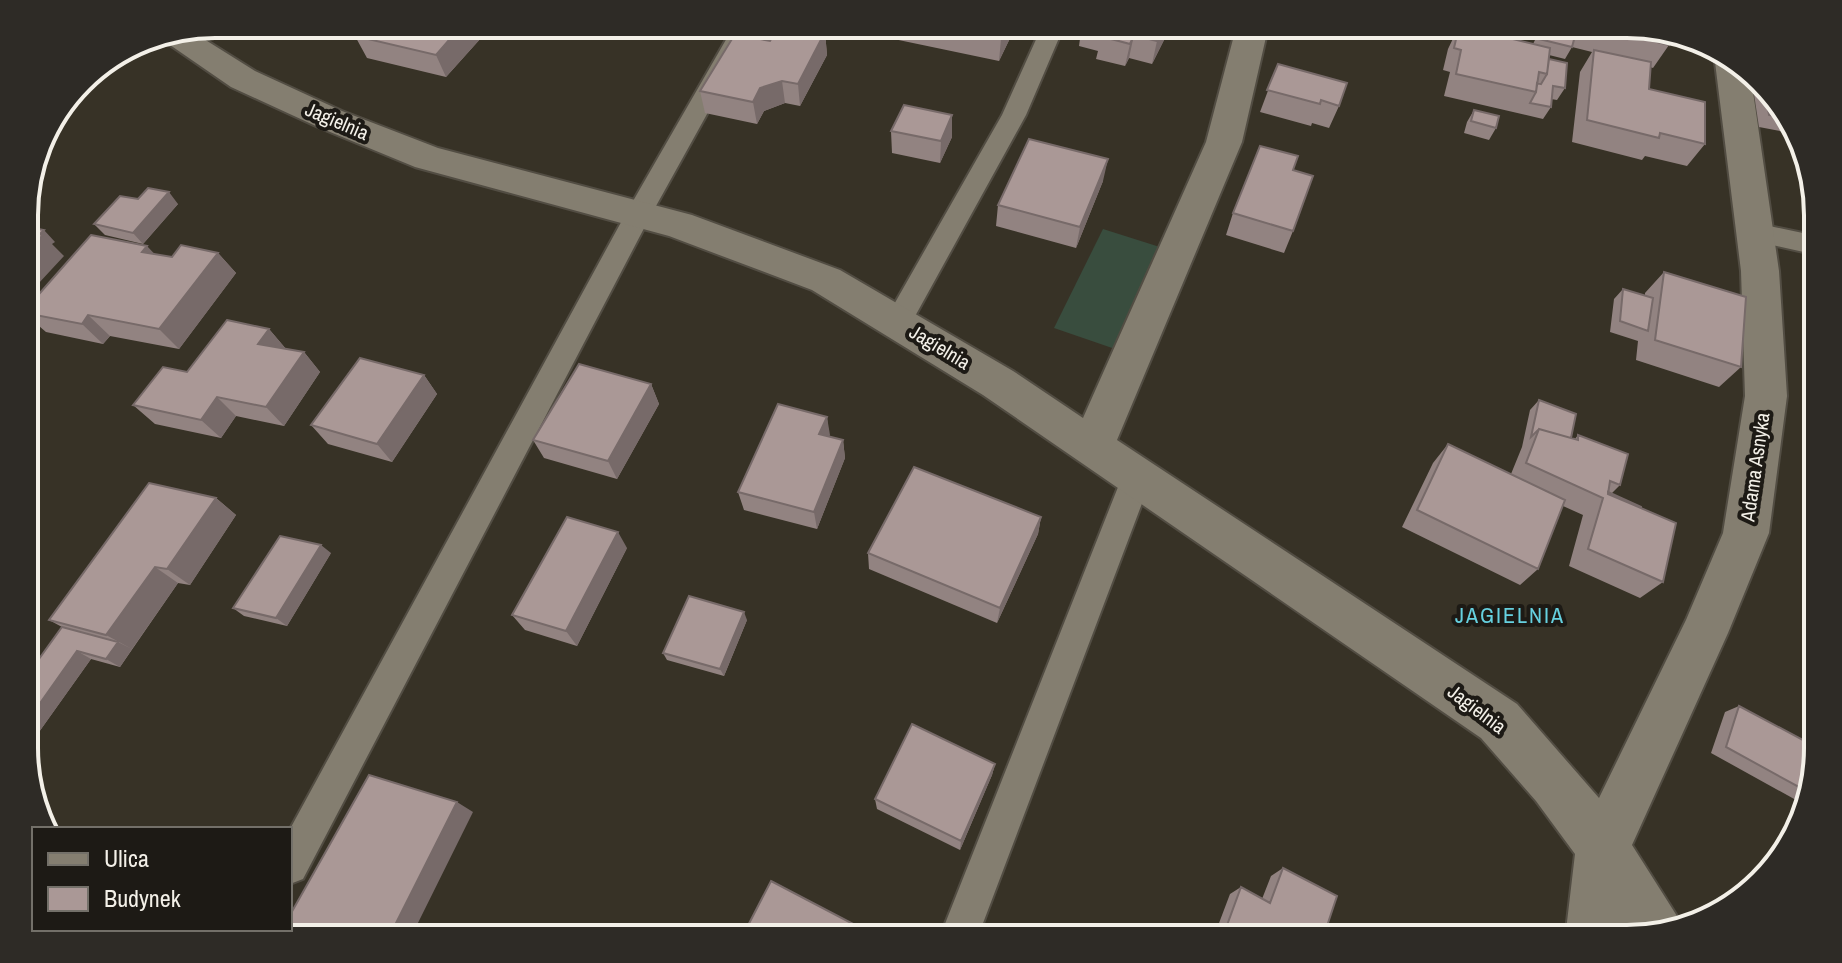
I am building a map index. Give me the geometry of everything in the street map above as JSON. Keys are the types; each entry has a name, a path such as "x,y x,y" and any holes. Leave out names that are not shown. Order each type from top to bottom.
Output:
{"street":[{"path":"1092,447 1224,142 1250,38"},
{"name":"Jagielnia","path":"183,41 243,79 330,119 428,158 679,225 826,280 898,322 987,376 1499,721 1536,759 1603,848 1651,923"},
{"name":"Adama Asnyka","path":"1595,925 1603,848 1704,633 1746,533 1766,396 1760,271 1734,74"}],"lane":[{"path":"292,862 638,215 738,38"},
{"path":"898,322 1014,115 1048,38"},
{"path":"1755,232 1804,243"},
{"path":"963,925 1137,477"}],"green space":[{"path":"1103,229 1163,248 1118,350 1054,328"}],"building":[{"path":"364,38 451,38 436,55"},
{"path":"733,38 770,41 772,38 822,38 798,84 782,81 760,88 753,102 700,91"},
{"path":"1108,38 1133,38 1130,44"},
{"path":"1456,38 1509,38 1550,48 1547,74 1539,72 1536,92 1456,74 1461,50 1454,48"},
{"path":"1539,38 1574,38 1572,47"},
{"path":"1594,50 1651,62 1649,89 1705,102 1705,144 1660,133 1659,138 1587,120"},
{"path":"1549,59 1567,63 1565,88 1553,86 1551,107 1530,103 1537,83 1541,84 1547,74"},
{"path":"1278,64 1347,83 1339,106 1267,90"},
{"path":"904,105 952,115 941,141 891,131"},
{"path":"1474,110 1499,116 1496,128 1471,121"},
{"path":"1029,139 1108,159 1080,227 998,205"},
{"path":"1260,146 1298,156 1293,170 1313,176 1293,231 1233,213"},
{"path":"148,188 169,192 133,233 94,224 120,196 138,199"},
{"path":"91,235 147,246 142,252 172,257 181,245 218,253 159,329 88,315 82,324 38,316 38,295"},
{"path":"1664,272 1746,297 1741,367 1655,340"},
{"path":"1623,289 1653,298 1648,331 1620,321"},
{"path":"227,320 269,329 258,344 304,352 266,407 217,397 201,420 133,405 163,367 187,372"},
{"path":"360,358 424,375 377,444 311,425"},
{"path":"579,364 651,384 608,461 533,440"},
{"path":"1539,400 1576,414 1571,438 1539,429 1531,437"},
{"path":"778,404 827,417 819,434 843,440 814,512 738,492"},
{"path":"1539,429 1578,440 1578,435 1628,454 1620,485 1610,481 1608,494 1676,523 1663,582 1588,549 1603,498 1526,463"},
{"path":"1448,444 1565,500 1538,569 1417,510"},
{"path":"914,467 1041,517 1000,608 868,553"},
{"path":"149,483 216,498 167,569 155,567 106,635 49,620"},
{"path":"1608,494 1641,507 1641,508"},
{"path":"567,517 618,532 566,631 512,615"},
{"path":"280,536 321,545 276,618 233,608"},
{"path":"689,596 744,612 720,669 663,653"},
{"path":"62,627 118,642 106,659 77,651 38,706 38,660"},
{"path":"1739,706 1804,741 1800,787 1726,747"},
{"path":"912,724 995,764 961,841 875,799"},
{"path":"369,775 457,802 395,925 292,925 292,911"},
{"path":"1283,868 1337,896 1327,925 1227,925 1241,887 1270,903"},
{"path":"771,881 855,925 748,925"}],"district":[{"name":"JAGIELNIA","path":"1510,615"}]}
